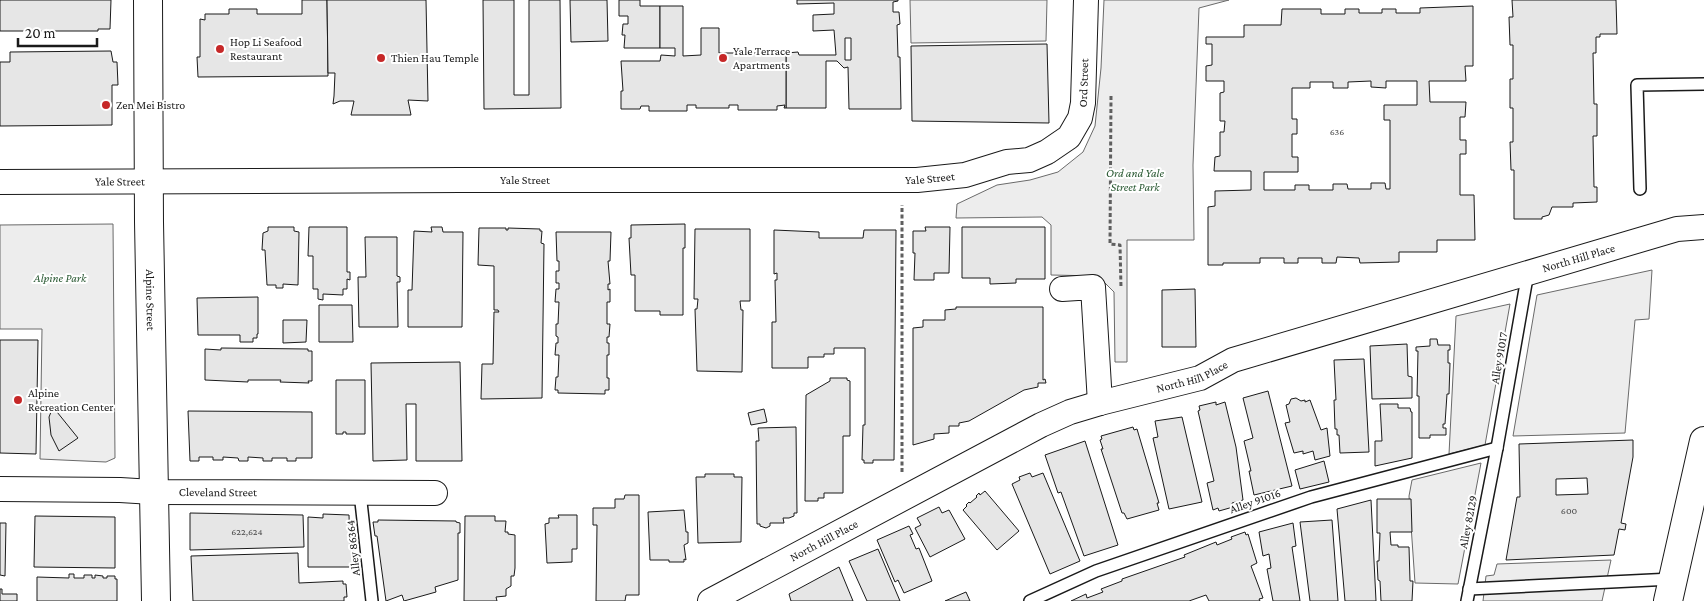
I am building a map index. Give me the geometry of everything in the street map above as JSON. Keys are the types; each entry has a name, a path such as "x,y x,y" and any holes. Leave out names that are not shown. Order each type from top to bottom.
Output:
{"street":[{"name":"Alpine Street","path":"148,0 153,492 156,601"},
{"name":"Ord Street","path":"1047,152 1069,137 1080,118 1084,103 1086,0"},
{"name":"Yale Street","path":"0,182 149,180 917,180 966,175 1007,162 1029,160 1047,152"},
{"name":"North Hill Place","path":"710,601 1041,425 1070,412 1200,378 1233,360 1677,228 1704,227"},
{"path":"1062,289 1093,287 1100,403"},
{"path":"1671,590 1700,479 1704,441"},
{"name":"Cleveland Street","path":"0,489 435,494"}],"lane":[{"path":"1640,189 1637,85 1704,84"},
{"name":"Alley 91017","path":"1497,448 1528,272"},
{"name":"Alley 82129","path":"1467,601 1497,448"},
{"name":"Alley 91016","path":"1030,601 1096,571 1311,496 1497,448"},
{"name":"Alley 86364","path":"360,493 372,601"},
{"path":"1469,589 1671,590"}],"path":[{"path":"1111,88 1110,244 1120,245 1120,269"},
{"path":"902,180 902,500"}],"shaded area":[{"path":"910,0 1047,0 1046,41 911,43"},
{"name":"Ord and Yale Street Park","path":"1104,0 1229,0 1199,8 1193,165 1194,240 1127,240 1127,362 1115,362 1114,292 1098,276 1051,275 1051,225 1042,217 956,218 957,204 997,185 1030,180 1058,172 1083,152 1095,126 1101,68"},
{"name":"Alpine Park","path":"113,224 115,458 106,462 40,459 42,329 0,329 0,225"},
{"path":"1652,270 1649,319 1635,320 1625,433 1513,436 1537,295"},
{"path":"1510,304 1485,445 1449,454 1456,316"},
{"path":"1481,463 1458,584 1415,583 1409,496 1412,480"},
{"path":"1611,560 1602,601 1483,601 1486,576 1494,575 1497,564"}],"building":[{"path":"0,0 111,0 110,29 98,29 98,31 0,31"},
{"path":"302,0 327,0 328,76 198,77 197,57 200,57 200,19 205,20 205,14 229,14 229,9 257,9 257,14 302,14"},
{"path":"327,0 426,0 428,101 408,100 411,115 351,115 354,101 340,101 333,104 335,73 328,73"},
{"path":"483,0 514,0 514,95 529,95 529,0 560,0 561,108 484,109"},
{"path":"570,0 607,0 608,41 571,42"},
{"path":"619,0 640,0 640,6 660,6 660,48 624,48 625,35 622,35 623,24 628,24 628,16 619,16"},
{"name":"Yale Terrace Apartments","path":"797,0 898,0 893,2 893,12 899,12 900,24 897,25 901,109 849,109 848,67 844,68 837,61 826,61 826,108 786,108 786,53 836,55 834,30 813,31 813,15 834,14 834,3 797,4","holes":["845,38 851,38 851,60 845,60"]},
{"path":"1512,0 1616,0 1617,34 1600,34 1600,37 1596,37 1596,53 1593,53 1594,104 1597,104 1597,136 1593,136 1594,187 1597,187 1597,202 1573,203 1573,207 1552,207 1549,215 1542,217 1542,219 1514,219 1514,170 1511,170 1510,142 1513,142 1513,108 1510,108 1510,79 1513,79 1513,45 1510,45 1509,17 1513,17"},
{"name":"Yale Terrace Apartments","path":"660,6 683,6 683,56 701,55 701,28 719,28 719,53 786,53 786,108 784,108 785,105 777,106 777,110 738,110 738,105 729,105 729,108 696,108 696,105 687,105 687,111 649,111 649,106 641,106 640,109 621,109 621,91 623,91 621,61 660,61 661,55 675,56 675,48 660,48"},
{"path":"1473,6 1473,66 1465,66 1466,81 1429,81 1430,102 1466,102 1465,117 1460,117 1460,140 1466,140 1466,154 1460,154 1460,195 1474,195 1475,240 1437,240 1437,252 1399,252 1399,262 1360,263 1359,258 1337,257 1336,263 1322,263 1322,258 1298,258 1298,263 1284,263 1284,258 1260,258 1260,263 1208,265 1208,207 1215,206 1215,191 1251,190 1251,171 1214,171 1215,157 1220,156 1220,132 1224,132 1225,121 1220,121 1220,93 1224,92 1224,81 1206,81 1206,66 1212,65 1212,44 1206,44 1206,37 1244,37 1244,25 1281,25 1282,9 1321,9 1321,14 1345,14 1345,9 1359,9 1359,13 1382,13 1382,9 1396,9 1396,13 1420,13 1420,8","holes":["1371,81 1371,87 1386,88 1386,81 1417,81 1417,105 1384,105 1384,120 1390,120 1390,189 1386,189 1385,183 1371,183 1371,189 1348,189 1347,184 1333,184 1333,190 1309,190 1309,185 1295,185 1295,190 1264,190 1264,172 1298,172 1298,157 1292,157 1292,134 1297,134 1297,119 1292,119 1292,88 1310,88 1310,82 1333,82 1333,88 1348,88 1348,82"]},
{"path":"1047,44 1049,123 912,121 911,46"},
{"path":"111,51 113,62 117,62 118,85 112,85 112,125 0,126 0,62 10,62 10,52"},
{"path":"685,224 683,315 660,315 660,311 635,311 635,275 631,275 629,238 631,238 631,225"},
{"path":"268,227 294,227 294,231 299,232 298,285 283,284 283,288 276,288 276,285 267,285 265,250 262,250 263,233 268,231"},
{"path":"309,227 347,227 347,272 350,272 350,280 347,279 347,289 343,289 343,295 323,294 323,300 318,299 318,289 313,289 313,256 308,256"},
{"path":"431,227 442,227 443,232 463,232 462,327 408,327 408,290 412,290 414,231 432,232"},
{"path":"925,227 950,227 949,273 934,273 934,280 914,280 915,253 913,253 913,231 926,231"},
{"path":"962,227 1045,227 1045,279 1016,279 1016,283 990,284 990,278 962,278"},
{"path":"479,228 506,228 506,230 508,228 540,229 542,231 541,243 544,244 542,398 481,399 482,364 493,364 494,312 499,312 494,310 494,266 478,265"},
{"path":"695,229 750,229 750,301 740,301 741,310 743,310 742,372 697,371 695,309 697,309 698,299 694,299"},
{"path":"774,230 819,232 819,238 863,238 864,230 896,230 894,460 873,460 873,463 864,463 864,460 862,460 863,425 865,425 865,348 834,348 834,354 824,354 824,357 808,357 808,368 772,368 772,322 776,322 775,280 777,280 777,273 774,274"},
{"path":"556,232 611,232 610,261 608,261 610,302 607,302 607,324 610,324 609,337 607,337 607,343 609,343 607,378 609,378 609,390 605,390 605,394 558,393 558,390 555,390 556,377 558,377 559,355 555,355 556,343 558,343 556,324 558,324 559,302 555,302 556,289 559,289 559,283 556,283 556,271 559,271 559,261 557,261"},
{"path":"365,237 397,237 397,276 400,277 400,282 397,282 398,327 359,327 358,277 366,277"},
{"path":"1195,289 1196,347 1162,347 1162,290"},
{"path":"258,297 258,334 257,338 253,338 253,342 240,342 240,335 198,335 197,298"},
{"path":"319,305 352,305 353,342 319,342"},
{"path":"956,307 1043,307 1043,380 1045,379 1046,383 1038,383 1038,387 1024,390 969,421 959,423 959,426 949,426 949,433 934,434 934,439 913,445 913,328 923,327 923,320 945,320 945,310 956,309"},
{"path":"283,320 307,320 306,342 283,343"},
{"path":"1430,339 1437,339 1438,345 1450,345 1450,350 1448,350 1448,363 1450,363 1449,394 1447,394 1445,424 1443,424 1443,428 1446,428 1446,435 1430,435 1430,438 1419,438 1419,396 1417,396 1418,351 1416,351 1416,347 1430,346"},
{"name":"Alpine Recreation Center","path":"0,340 38,340 36,454 0,453"},
{"path":"1407,344 1408,376 1412,377 1412,398 1372,399 1370,346"},
{"path":"221,348 308,349 308,351 312,351 312,381 308,381 309,383 280,382 281,380 248,380 248,382 205,380 205,349 221,350"},
{"path":"1364,359 1369,452 1340,453 1339,435 1337,435 1337,429 1335,429 1334,360"},
{"path":"460,362 462,461 416,461 416,404 406,404 407,460 373,461 371,363"},
{"path":"830,378 847,378 850,381 850,436 843,436 843,493 824,493 824,498 818,498 818,501 805,501 806,395 830,381"},
{"path":"336,380 365,380 365,434 346,434 346,432 343,432 343,434 336,434"},
{"path":"1268,391 1292,486 1254,495 1244,441 1253,438 1243,398"},
{"path":"1296,398 1301,401 1305,400 1305,402 1310,400 1321,430 1327,428 1330,456 1315,460 1313,451 1303,454 1303,451 1294,453 1285,423 1290,422 1286,405 1289,404 1291,399"},
{"path":"1216,402 1216,405 1225,402 1236,447 1243,500 1232,503 1233,507 1219,511 1218,508 1213,510 1207,483 1214,481 1198,411 1200,410 1199,406"},
{"path":"1380,404 1398,404 1398,408 1410,408 1412,412 1412,458 1375,466 1375,441 1382,441"},
{"path":"53,407 78,438 59,451 51,435 49,417"},
{"path":"764,409 767,422 751,425 748,413"},
{"path":"188,411 312,412 312,458 296,458 296,461 287,461 287,458 272,458 272,461 263,461 263,458 248,457 248,461 239,461 238,458 223,457 223,460 213,460 213,457 199,457 199,461 190,461"},
{"path":"1182,417 1202,502 1169,509 1153,438 1158,437 1155,421"},
{"path":"796,427 797,513 794,513 794,516 789,518 783,518 784,523 770,523 770,526 766,528 757,524 756,441 759,441 758,428"},
{"path":"1133,427 1134,430 1137,429 1159,503 1157,503 1159,510 1127,519 1124,513 1122,513 1101,449 1103,449 1100,440 1102,439 1101,436"},
{"path":"1633,440 1633,457 1621,523 1626,524 1625,530 1619,529 1614,555 1506,560 1517,497 1520,497 1519,444","holes":["1587,478 1588,494 1556,495 1556,479"]},
{"path":"1085,441 1118,545 1084,556 1061,492 1058,493 1045,455"},
{"path":"1324,461 1329,482 1300,489 1295,470"},
{"path":"1030,473 1032,477 1043,473 1080,561 1050,574 1012,484 1020,480 1019,477"},
{"path":"705,474 734,474 734,477 742,477 741,542 698,543 696,477 705,477"},
{"path":"985,491 1019,531 997,550 963,510 979,493 980,495"},
{"path":"625,495 639,495 639,595 626,595 625,601 596,601 597,525 593,525 593,508 615,508 615,499 624,499"},
{"path":"1377,499 1411,499 1412,532 1390,532 1391,545 1409,547 1410,581 1413,581 1412,601 1381,601 1377,561 1379,561 1380,533 1377,533"},
{"path":"1371,500 1376,601 1345,601 1337,509"},
{"path":"939,507 942,513 949,510 965,539 930,557 915,528 921,525 917,518"},
{"path":"684,510 686,532 688,532 688,543 684,545 686,560 684,559 684,562 669,562 669,560 650,560 648,512"},
{"path":"190,513 303,515 304,547 190,550"},
{"path":"323,514 349,515 350,546 353,546 353,567 308,567 308,517 323,518"},
{"path":"558,515 577,515 577,549 572,549 572,562 547,563 545,524 549,523 549,518 559,518"},
{"path":"35,516 115,517 115,568 34,567"},
{"path":"465,516 495,516 495,521 506,521 505,532 515,535 514,576 511,576 511,586 506,589 506,596 496,597 497,601 464,601"},
{"path":"378,520 456,521 460,523 460,533 458,533 458,580 435,587 436,592 404,601 402,595 386,601 377,536 375,536 373,522 378,522"},
{"path":"1332,520 1338,601 1310,601 1300,522"},
{"path":"0,523 6,523 5,576 0,575"},
{"path":"1293,523 1296,546 1292,547 1300,601 1273,601 1267,569 1271,568 1269,554 1263,556 1259,532"},
{"path":"909,526 913,534 910,535 916,549 919,548 932,581 904,593 898,580 895,582 877,540"},
{"path":"1245,532 1246,535 1248,534 1257,563 1251,566 1263,598 1259,599 1260,601 1209,601 1206,595 1189,601 1071,601 1086,594 1087,598 1103,592 1101,589 1122,581 1122,579 1185,557 1184,555 1216,542 1217,545"},
{"path":"878,549 900,601 867,601 849,561"},
{"path":"298,553 299,583 343,581 343,584 346,584 347,597 344,597 344,601 193,601 191,556"},
{"path":"839,567 853,601 791,601 789,594"},
{"path":"69,574 74,574 74,578 84,578 84,575 92,575 92,578 95,578 95,575 103,576 103,578 115,576 115,579 117,579 117,601 37,601 37,577 69,578"},
{"path":"0,589 2,589 2,594 17,594 17,601 0,601"},
{"path":"966,592 970,601 945,601"}],"place":[{"name":"Hop Li Seafood Restaurant","path":"220,49"},
{"name":"Thien Hau Temple","path":"381,58"},
{"name":"Yale Terrace Apartments","path":"723,58"},
{"name":"Zen Mei Bistro","path":"106,105"},
{"name":"Alpine Recreation Center","path":"18,400"}]}
